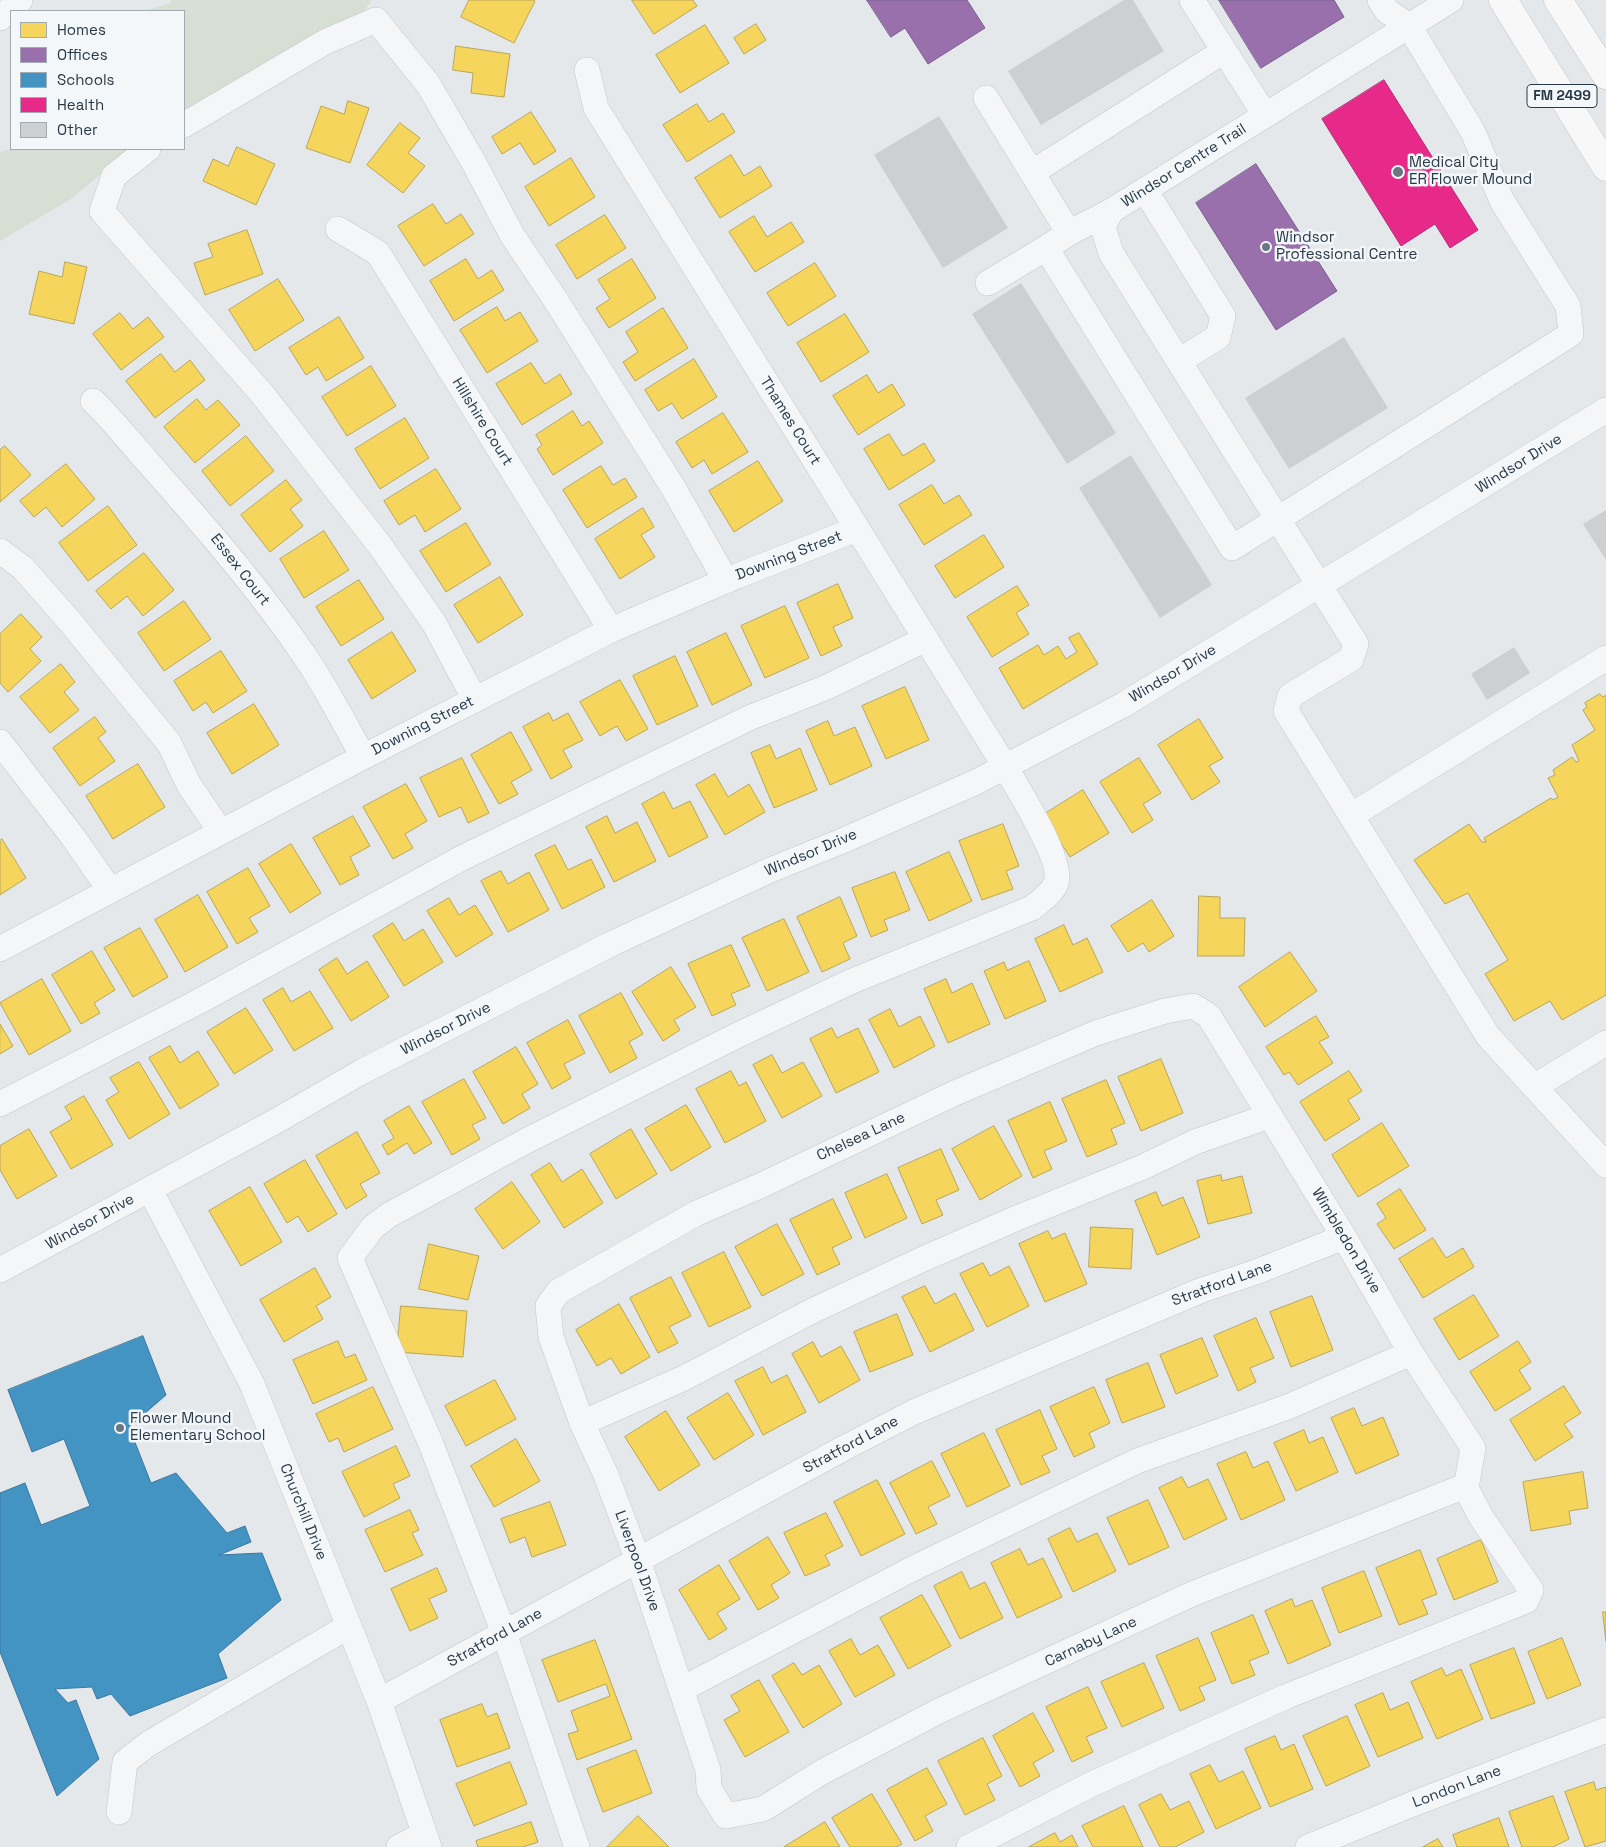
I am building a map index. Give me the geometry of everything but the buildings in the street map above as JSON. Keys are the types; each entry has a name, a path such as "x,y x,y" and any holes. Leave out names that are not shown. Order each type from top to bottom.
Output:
{"main road":[{"name":"FM 2499","path":"1503,0 1606,167"},
{"name":"FM 2499","path":"1558,0 1606,75"}],"street":[{"path":"0,18 20,0"},
{"path":"1192,0 1265,116"},
{"path":"1046,248 1232,548 1571,334 1568,306 1502,201 1472,132 1409,26 1386,12 1380,0"},
{"name":"Windsor Centre Trail","path":"1352,814 1286,711 1290,696 1351,659 1356,644 1111,253 1103,227 1111,212 1451,0"},
{"path":"185,124 325,42 376,20 428,84 474,163 512,235 557,302 669,481 726,581"},
{"path":"1033,172 1224,51"},
{"name":"Thames Court","path":"504,1633 431,1444 350,1258 373,1227 389,1215 526,1141 850,982 1032,908 1046,897 1056,883 1056,865 1049,847 1006,768 596,108 587,70"},
{"path":"986,98 1069,232"},
{"path":"147,150 114,176 102,211 263,395 381,547 434,623 475,700"},
{"path":"1145,190 1224,316 1218,337 1179,361"},
{"path":"988,283 1069,232 1111,212"},
{"name":"Hillshire Court","path":"338,229 378,253 611,630"},
{"name":"Essex Court","path":"93,401 174,490 266,603 305,655 363,757"},
{"name":"Windsor Drive","path":"0,1270 278,1120 363,1070 611,944 768,871 842,841 1006,768 1123,705 1606,410"},
{"name":"Downing Street","path":"0,949 363,757 611,630 726,581 857,529"},
{"path":"0,551 23,568 66,617 169,743 189,785 221,832"},
{"path":"0,1104 196,1004 462,858 749,718 827,686 926,640"},
{"path":"1606,658 1352,814 1488,1036 1606,1165"},
{"path":"0,742 73,837 110,890"},
{"name":"Wimbledon Drive","path":"1193,1006 1209,1016 1344,1237 1411,1352 1472,1448 1466,1488"},
{"name":"Chelsea Lane","path":"548,1306 560,1291 697,1213 762,1185 955,1093 1096,1033 1165,1011 1193,1006"},
{"path":"1534,1087 1606,1043"},
{"path":"582,1423 684,1378 812,1310 923,1259 1017,1218 1143,1168 1195,1142 1269,1116"},
{"name":"Churchill Drive","path":"150,1190 252,1384 379,1701 426,1841"},
{"name":"Stratford Lane","path":"379,1701 914,1412 1202,1290 1256,1272 1344,1237"},
{"name":"Liverpool Drive","path":"548,1306 551,1337 582,1423 606,1475 638,1560 708,1770 709,1789 726,1816"},
{"path":"682,1690 914,1568 1137,1461 1290,1406 1411,1352"},
{"name":"Carnaby Lane","path":"726,1816 763,1809 822,1772 939,1711 1192,1594 1360,1526 1460,1488 1466,1488"},
{"path":"969,1847 1092,1784 1285,1697 1526,1601 1531,1590 1481,1517 1466,1488"},
{"path":"119,1812 125,1762 148,1744 349,1626"},
{"path":"504,1633 577,1847"},
{"name":"London Lane","path":"1308,1847 1410,1805 1606,1730"},
{"path":"399,1847 426,1841"}],"shaded area":[{"path":"171,0 372,0 359,18 185,118 185,10 148,10 170,3"},
{"path":"10,149 137,150 101,174 71,199 0,241 0,152"}],"place":[{"name":"Medical City ER Flower Mound","path":"1398,172"},
{"name":"Windsor Professional Centre","path":"1266,247"},
{"name":"Flower Mound Elementary School","path":"120,1428"}]}
